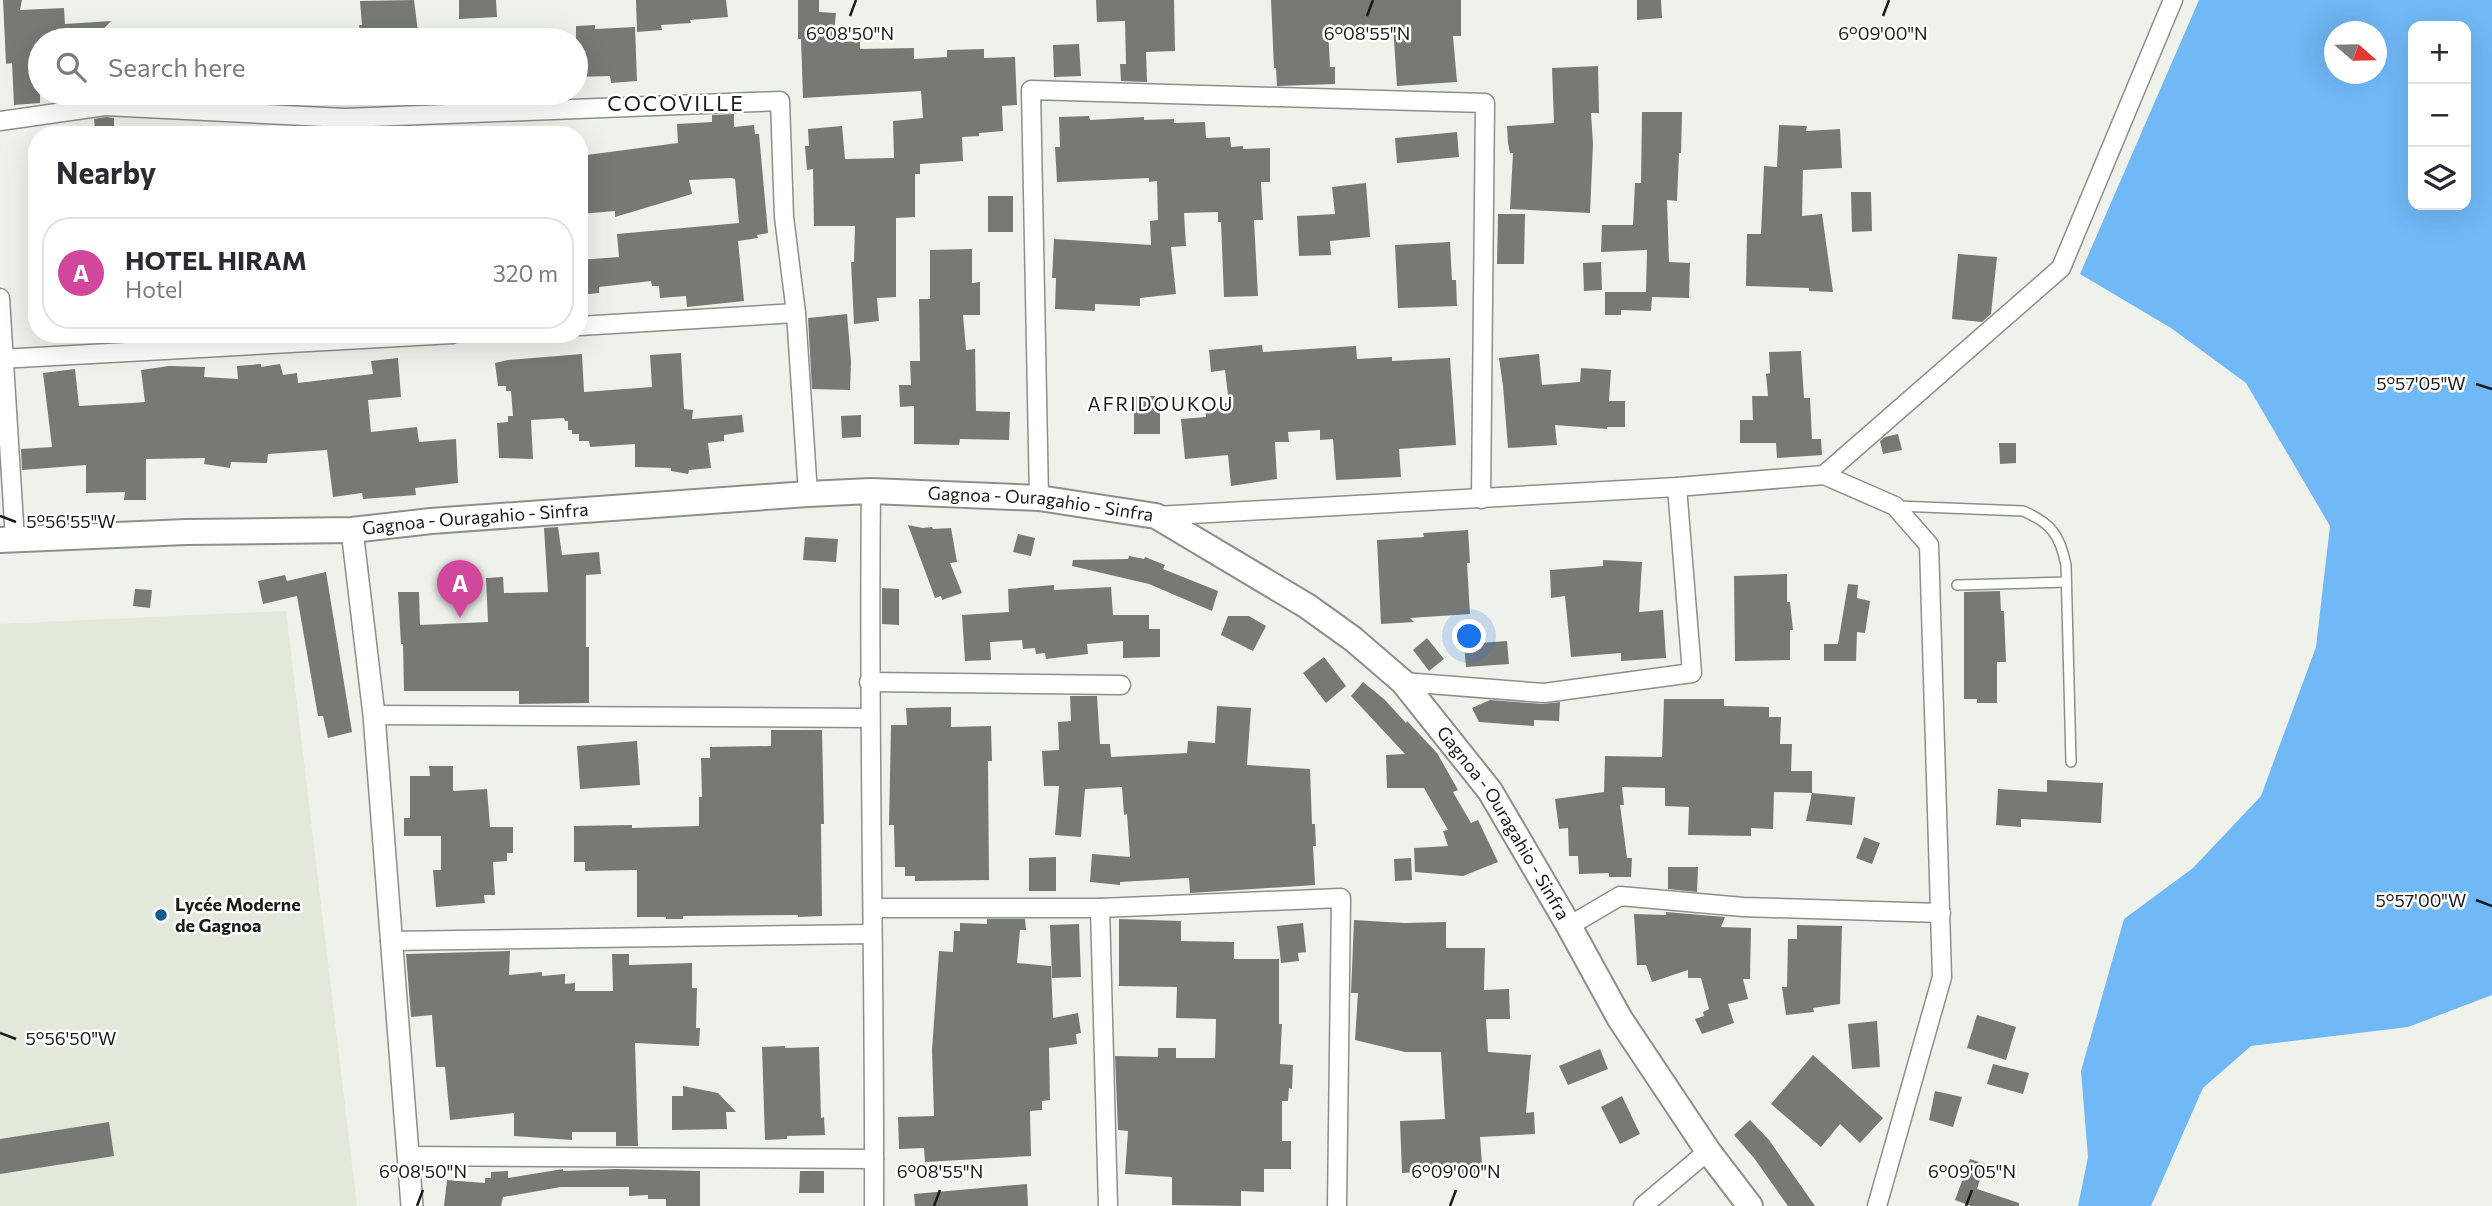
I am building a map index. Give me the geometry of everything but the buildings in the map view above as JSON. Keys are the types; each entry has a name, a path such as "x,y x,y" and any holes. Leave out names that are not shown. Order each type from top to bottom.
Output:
{"main road":[{"name":"Gagnoa - Ouragahio - Sinfra","path":"8,540 186,532 352,530 431,521 871,491 1039,498 1156,516 1307,606 1353,639 1403,682 1490,791 1620,1019 1708,1151 1750,1206"}],"street":[{"path":"1824,475 2061,268 2173,0"},
{"path":"1039,498 1031,90 1485,103 1481,499"},
{"path":"363,126 780,101 784,217 796,313 808,494"},
{"path":"0,121 106,106 335,126"},
{"path":"0,298 8,540"},
{"path":"588,325 796,313"},
{"path":"2,358 255,343"},
{"path":"1156,516 1677,487 1824,475 1895,506 1930,545 1942,977 1877,1206"},
{"path":"1403,682 1544,693 1692,673 1677,487"},
{"path":"871,491 869,718 874,1206"},
{"path":"352,530 374,715 412,1206"},
{"path":"869,682 1121,685"},
{"path":"374,715 869,718"},
{"path":"1569,926 1620,896 1743,907 1941,913"},
{"path":"873,908 1100,908 1341,898 1337,1206"},
{"path":"1100,908 1108,1206"},
{"path":"390,942 872,934"},
{"path":"1643,1206 1708,1151"},
{"path":"408,1156 874,1158"}],"lane":[{"path":"1895,506 2023,510 2040,518 2054,531 2062,546 2066,582 2070,762"},
{"path":"1956,585 2066,582"}],"shaded area":[{"name":"Lycée Moderne de Gagnoa","path":"286,611 357,1206 0,1206 0,624"}],"water":[{"path":"2199,0 2492,0 2492,995 2408,1027 2251,1046 2203,1088 2151,1206 2078,1206 2088,1157 2081,1071 2124,919 2193,868 2261,796 2316,647 2330,526 2246,383 2171,328 2080,274"}],"place":[{"name":"HOTEL HIRAM","path":"460,618"},
{"name":"Lycée Moderne de Gagnoa","path":"161,915"}],"district":[{"name":"COCOVILLE","path":"676,104"},
{"name":"AFRIDOUKOU","path":"1161,404"}]}
